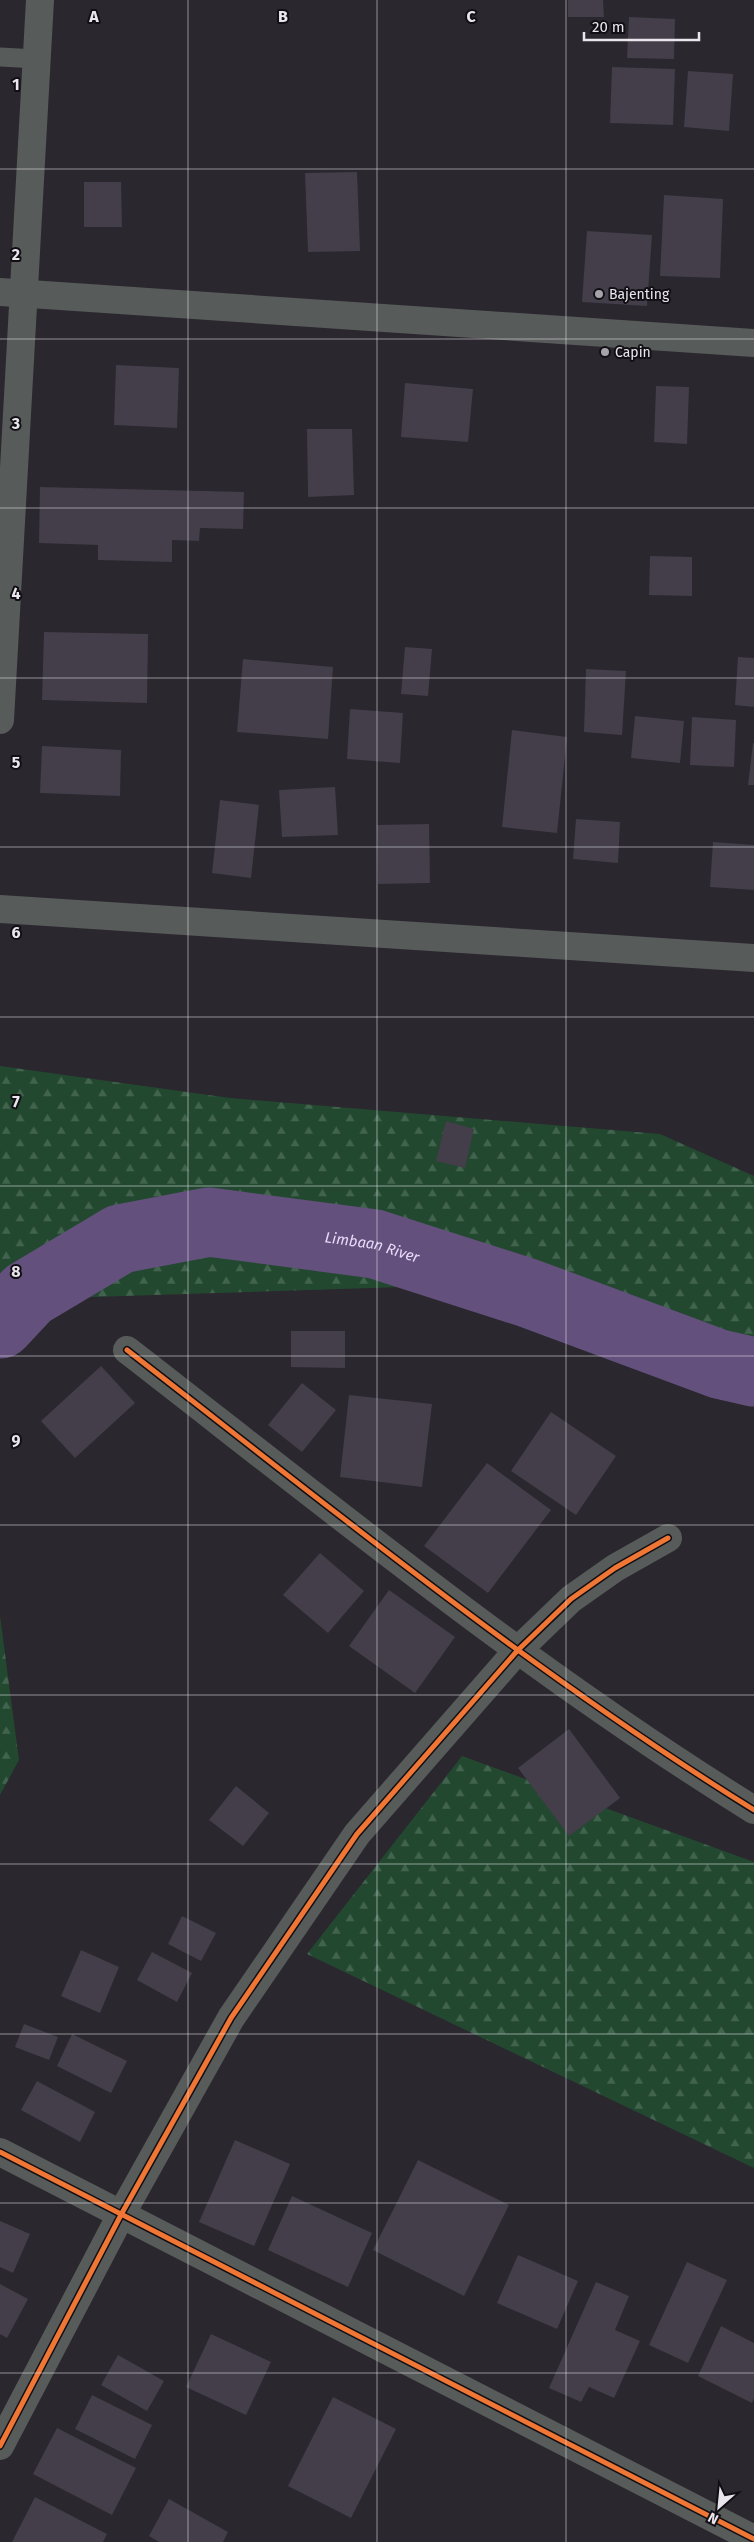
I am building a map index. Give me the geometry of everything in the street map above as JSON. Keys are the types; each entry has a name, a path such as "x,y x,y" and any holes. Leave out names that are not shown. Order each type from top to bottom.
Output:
{"street":[{"path":"0,720 12,293 37,59 40,0"},
{"path":"12,293 754,342"},
{"path":"0,910 754,958"},
{"path":"127,1350 517,1651 633,1733 754,1810"},
{"path":"0,2446 122,2213 231,2018 308,1902 357,1834 517,1651 571,1599 616,1568 668,1538"},
{"path":"0,2152 754,2539"}],"lane":[{"path":"0,57 37,59"}],"green space":[{"path":"0,1066 230,1098 660,1134 754,1176 754,1401 589,1281 0,1300"},
{"path":"0,1616 19,1760 0,1795"},
{"path":"462,1756 754,1862 754,2168 307,1954"}],"building":[{"path":"568,0 603,0 604,17 568,17"},
{"path":"629,17 675,19 674,59 627,58"},
{"path":"612,67 675,69 673,125 610,123"},
{"path":"688,71 733,74 729,131 684,127"},
{"path":"357,172 360,251 308,252 305,173"},
{"path":"84,182 121,182 122,227 84,227"},
{"path":"664,195 723,199 720,278 660,276"},
{"path":"587,231 652,235 647,306 582,302"},
{"path":"116,365 179,368 177,428 114,425"},
{"path":"405,383 473,389 468,442 401,437"},
{"path":"656,386 689,387 687,444 654,442"},
{"path":"307,429 352,429 354,495 308,497"},
{"path":"40,487 244,492 243,529 200,528 199,541 172,540 172,562 98,560 98,545 39,543"},
{"path":"650,556 692,557 692,596 649,595"},
{"path":"44,632 148,634 147,703 42,700"},
{"path":"405,647 432,649 428,696 401,694"},
{"path":"738,657 754,658 754,707 735,705"},
{"path":"243,659 333,667 328,739 237,732"},
{"path":"586,669 626,671 622,735 584,732"},
{"path":"350,709 403,713 400,763 347,759"},
{"path":"635,716 684,721 680,763 631,758"},
{"path":"692,717 736,720 734,767 690,765"},
{"path":"512,730 567,737 557,833 502,827"},
{"path":"753,743 754,785 748,785"},
{"path":"42,746 121,750 120,796 40,793"},
{"path":"335,787 338,835 282,837 279,790"},
{"path":"220,800 259,805 251,878 212,873"},
{"path":"576,819 620,822 618,863 573,859"},
{"path":"429,824 430,883 378,884 377,825"},
{"path":"713,842 754,845 754,890 710,887"},
{"path":"446,1121 474,1129 465,1168 436,1161"},
{"path":"291,1331 345,1331 345,1368 291,1367"},
{"path":"101,1366 135,1403 75,1458 41,1421"},
{"path":"302,1383 336,1410 302,1452 268,1425"},
{"path":"349,1395 432,1404 422,1487 340,1477"},
{"path":"551,1412 616,1456 576,1515 511,1471"},
{"path":"487,1463 551,1510 488,1593 424,1546"},
{"path":"320,1553 364,1591 328,1633 283,1595"},
{"path":"389,1590 455,1637 415,1693 349,1646"},
{"path":"569,1729 620,1798 569,1836 518,1768"},
{"path":"236,1786 269,1813 243,1846 209,1820"},
{"path":"182,1916 216,1933 201,1961 168,1944"},
{"path":"81,1950 119,1967 100,2013 61,1996"},
{"path":"152,1952 192,1973 177,2002 137,1980"},
{"path":"24,2024 58,2037 49,2060 15,2047"},
{"path":"72,2034 127,2061 111,2093 57,2066"},
{"path":"37,2081 95,2112 80,2142 21,2110"},
{"path":"235,2140 290,2164 254,2246 199,2222"},
{"path":"418,2160 509,2205 464,2296 373,2250"},
{"path":"292,2196 372,2233 348,2287 268,2250"},
{"path":"0,2221 30,2234 13,2273 0,2267"},
{"path":"518,2255 578,2281 557,2329 497,2303"},
{"path":"687,2262 727,2280 688,2363 649,2345"},
{"path":"596,2282 629,2296 615,2330 640,2341 614,2398 589,2387 581,2402 549,2388"},
{"path":"0,2284 28,2299 7,2338 0,2334"},
{"path":"721,2326 754,2343 754,2398 752,2403 698,2376"},
{"path":"211,2334 271,2362 246,2415 186,2387"},
{"path":"118,2355 164,2381 147,2411 101,2385"},
{"path":"92,2395 152,2425 135,2459 75,2429"},
{"path":"333,2397 396,2429 351,2518 288,2486"},
{"path":"57,2428 136,2468 112,2515 33,2474"},
{"path":"35,2497 107,2534 103,2542 12,2542"},
{"path":"169,2499 228,2532 223,2542 159,2542 149,2536"}],"waterway":[{"name":"Limbaan River","path":"0,1324 28,1294 120,1239 209,1222 375,1244 528,1293 719,1364 754,1372"}],"cycle path":[{"path":"127,1350 357,1529 513,1646 592,1703 754,1810"},
{"path":"0,2446 122,2213 231,2018 357,1834 517,1651 571,1599 615,1568 668,1538"},
{"path":"0,2152 754,2539"}],"place":[{"name":"Bajenting","path":"599,294"},
{"name":"Capin","path":"605,352"}]}
